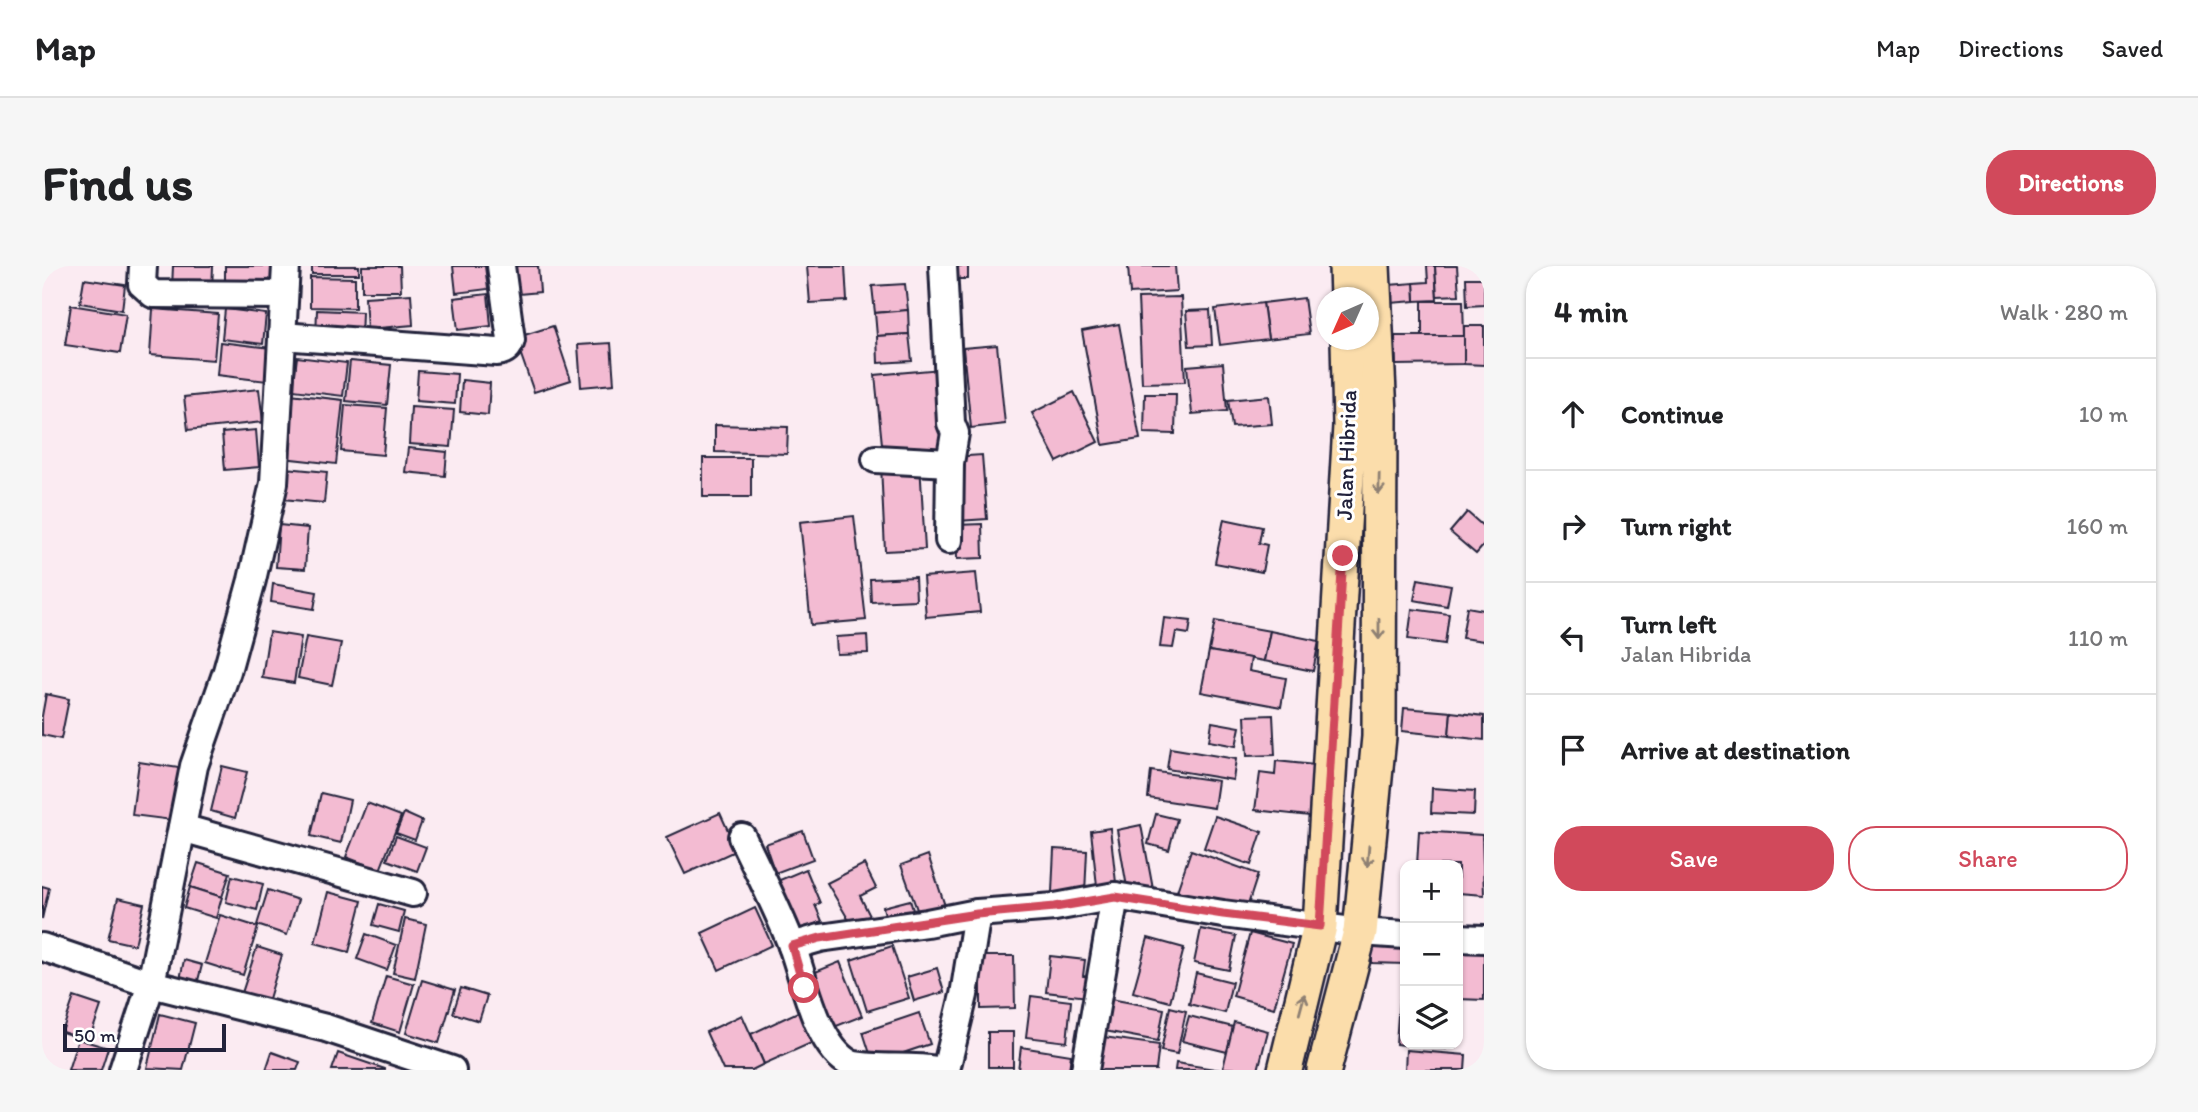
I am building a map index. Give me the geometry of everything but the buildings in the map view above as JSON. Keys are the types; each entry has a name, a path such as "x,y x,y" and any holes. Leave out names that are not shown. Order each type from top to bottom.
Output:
{"main road":[{"path":"1346,266 1347,287"},
{"path":"1324,1070 1360,932 1379,737 1378,561 1365,421 1373,266"},
{"name":"Jalan Hibrida","path":"1285,1070 1320,926 1343,556 1365,421 1350,350"}],"street":[{"path":"143,266 142,284 153,294 284,295"},
{"path":"123,1070 151,984 194,766 227,671 252,580 274,483 286,266"},
{"path":"282,336 503,351 510,345 511,340 501,266"},
{"path":"943,266 950,423 955,433 950,463 949,540"},
{"path":"876,459 950,463"},
{"path":"182,828 413,893"},
{"path":"742,838 792,946 804,988 828,1042 840,1056 853,1065 883,1069 937,1070"},
{"path":"1085,1070 1115,897"},
{"path":"792,946 820,938 977,914 1055,907 1115,897 1223,914 1400,935"},
{"path":"946,1070 964,995 977,914"},
{"path":"1463,938 1484,939"},
{"path":"42,947 151,984 326,1028 452,1070"}],"route":[{"path":"804,988 792,946 820,938 977,914 1055,907 1115,897 1320,926 1343,556"}]}
